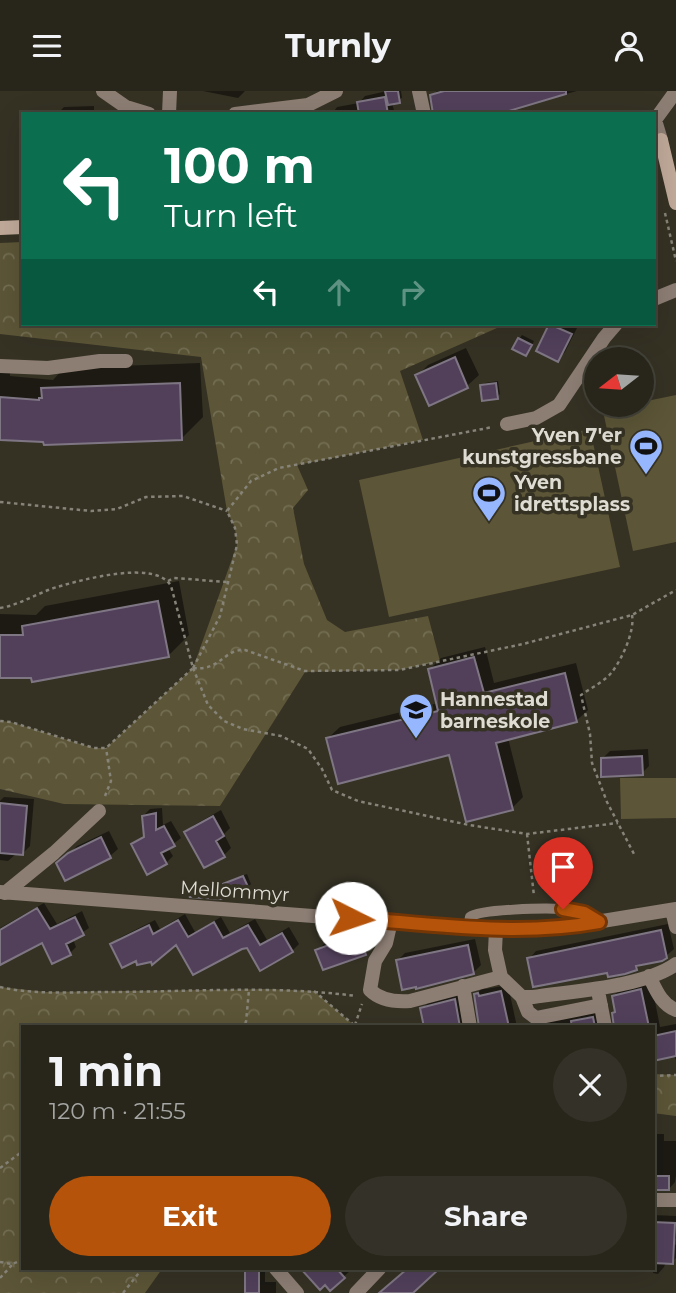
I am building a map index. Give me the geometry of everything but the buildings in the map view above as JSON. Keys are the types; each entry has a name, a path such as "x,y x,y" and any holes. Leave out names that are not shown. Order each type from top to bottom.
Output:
{"street":[{"path":"103,91 126,107 142,112"},
{"path":"169,112 170,91"},
{"path":"251,112 308,105 336,91"},
{"path":"419,91 424,112"},
{"path":"656,119 676,91"},
{"path":"670,205 668,163 658,141 676,134"},
{"path":"0,228 21,227"},
{"path":"656,298 676,290"},
{"path":"507,424 536,418 559,405 614,326"},
{"path":"0,366 48,368 100,361 126,361"},
{"path":"3,893 54,853 99,811"},
{"name":"Mellommyr","path":"3,893 496,930 578,925 674,909"},
{"path":"674,909 676,927"},
{"path":"391,921 386,943 375,961 370,990 375,995 397,1002 411,1001 501,977"},
{"path":"496,930 495,950 501,977 522,997 528,1012 536,1018 601,1005"},
{"path":"522,997 597,988 649,977 676,964"},
{"path":"649,977 660,997 676,1010"},
{"path":"463,986 470,1025"},
{"path":"597,988 605,1025"},
{"path":"655,1200 676,1200"},
{"path":"277,1270 297,1293"},
{"path":"356,1293 378,1270"}],"lane":[{"path":"468,927 473,914 536,910 563,909 584,913 599,922"}],"path":[{"path":"670,205 676,261"},
{"path":"226,511 251,481 279,468 507,424"},
{"path":"0,502 91,511 117,509 146,497 183,496 226,511 235,528 237,545 220,616 193,668 106,748 94,748 0,721"},
{"path":"0,608 11,607 68,585 133,571 161,576 168,581 193,668 208,705 224,721 243,729 281,736 308,749 332,789 370,804 527,834 618,823"},
{"path":"168,581 174,578 229,582"},
{"path":"193,668 207,669 237,650 245,650 305,671 399,670 523,644 632,615 676,590"},
{"path":"632,615 633,622 622,655 612,673 581,695 590,734 592,762 607,802 634,854"},
{"path":"99,811 111,781 106,748"},
{"path":"527,834 536,910"},
{"path":"0,987 68,992 314,991 364,997 354,1025"},
{"path":"242,1025 246,1022 249,990"},
{"path":"314,991 353,1025"},
{"path":"655,1076 676,1075"},
{"path":"0,1168 21,1152"},
{"path":"0,1278 12,1264 21,1261"},
{"path":"0,1262 12,1264"},
{"path":"123,1293 141,1270"}],"green space":[{"path":"21,242 21,326 501,326 400,371 423,440 297,465 308,490 293,508 304,564 327,620 345,632 428,616 440,661 399,670 305,672 220,806 64,804 0,789 0,721 11,722 93,748 106,748 193,668 237,545 235,528 227,511 201,357 0,334 0,243"},
{"name":"Yven 7'er kunstgressbane","path":"676,395 676,542 633,551 604,417 654,417 654,400"},
{"name":"Yven idrettsplass","path":"590,429 620,567 389,617 359,480"},
{"path":"620,778 676,778 676,818 621,819"},
{"path":"0,987 46,992 267,989 314,991 354,1025 21,1025 21,1270 161,1270 145,1293 0,1293"},
{"path":"655,1074 676,1075 676,1116 655,1113"}],"place":[{"name":"Yven 7'er kunstgressbane","path":"646,476"},
{"name":"Yven idrettsplass","path":"489,523"},
{"name":"Hannestad barneskole","path":"416,740"}],"route":[{"path":"351,918 496,930 599,922 584,913 563,909"}]}
